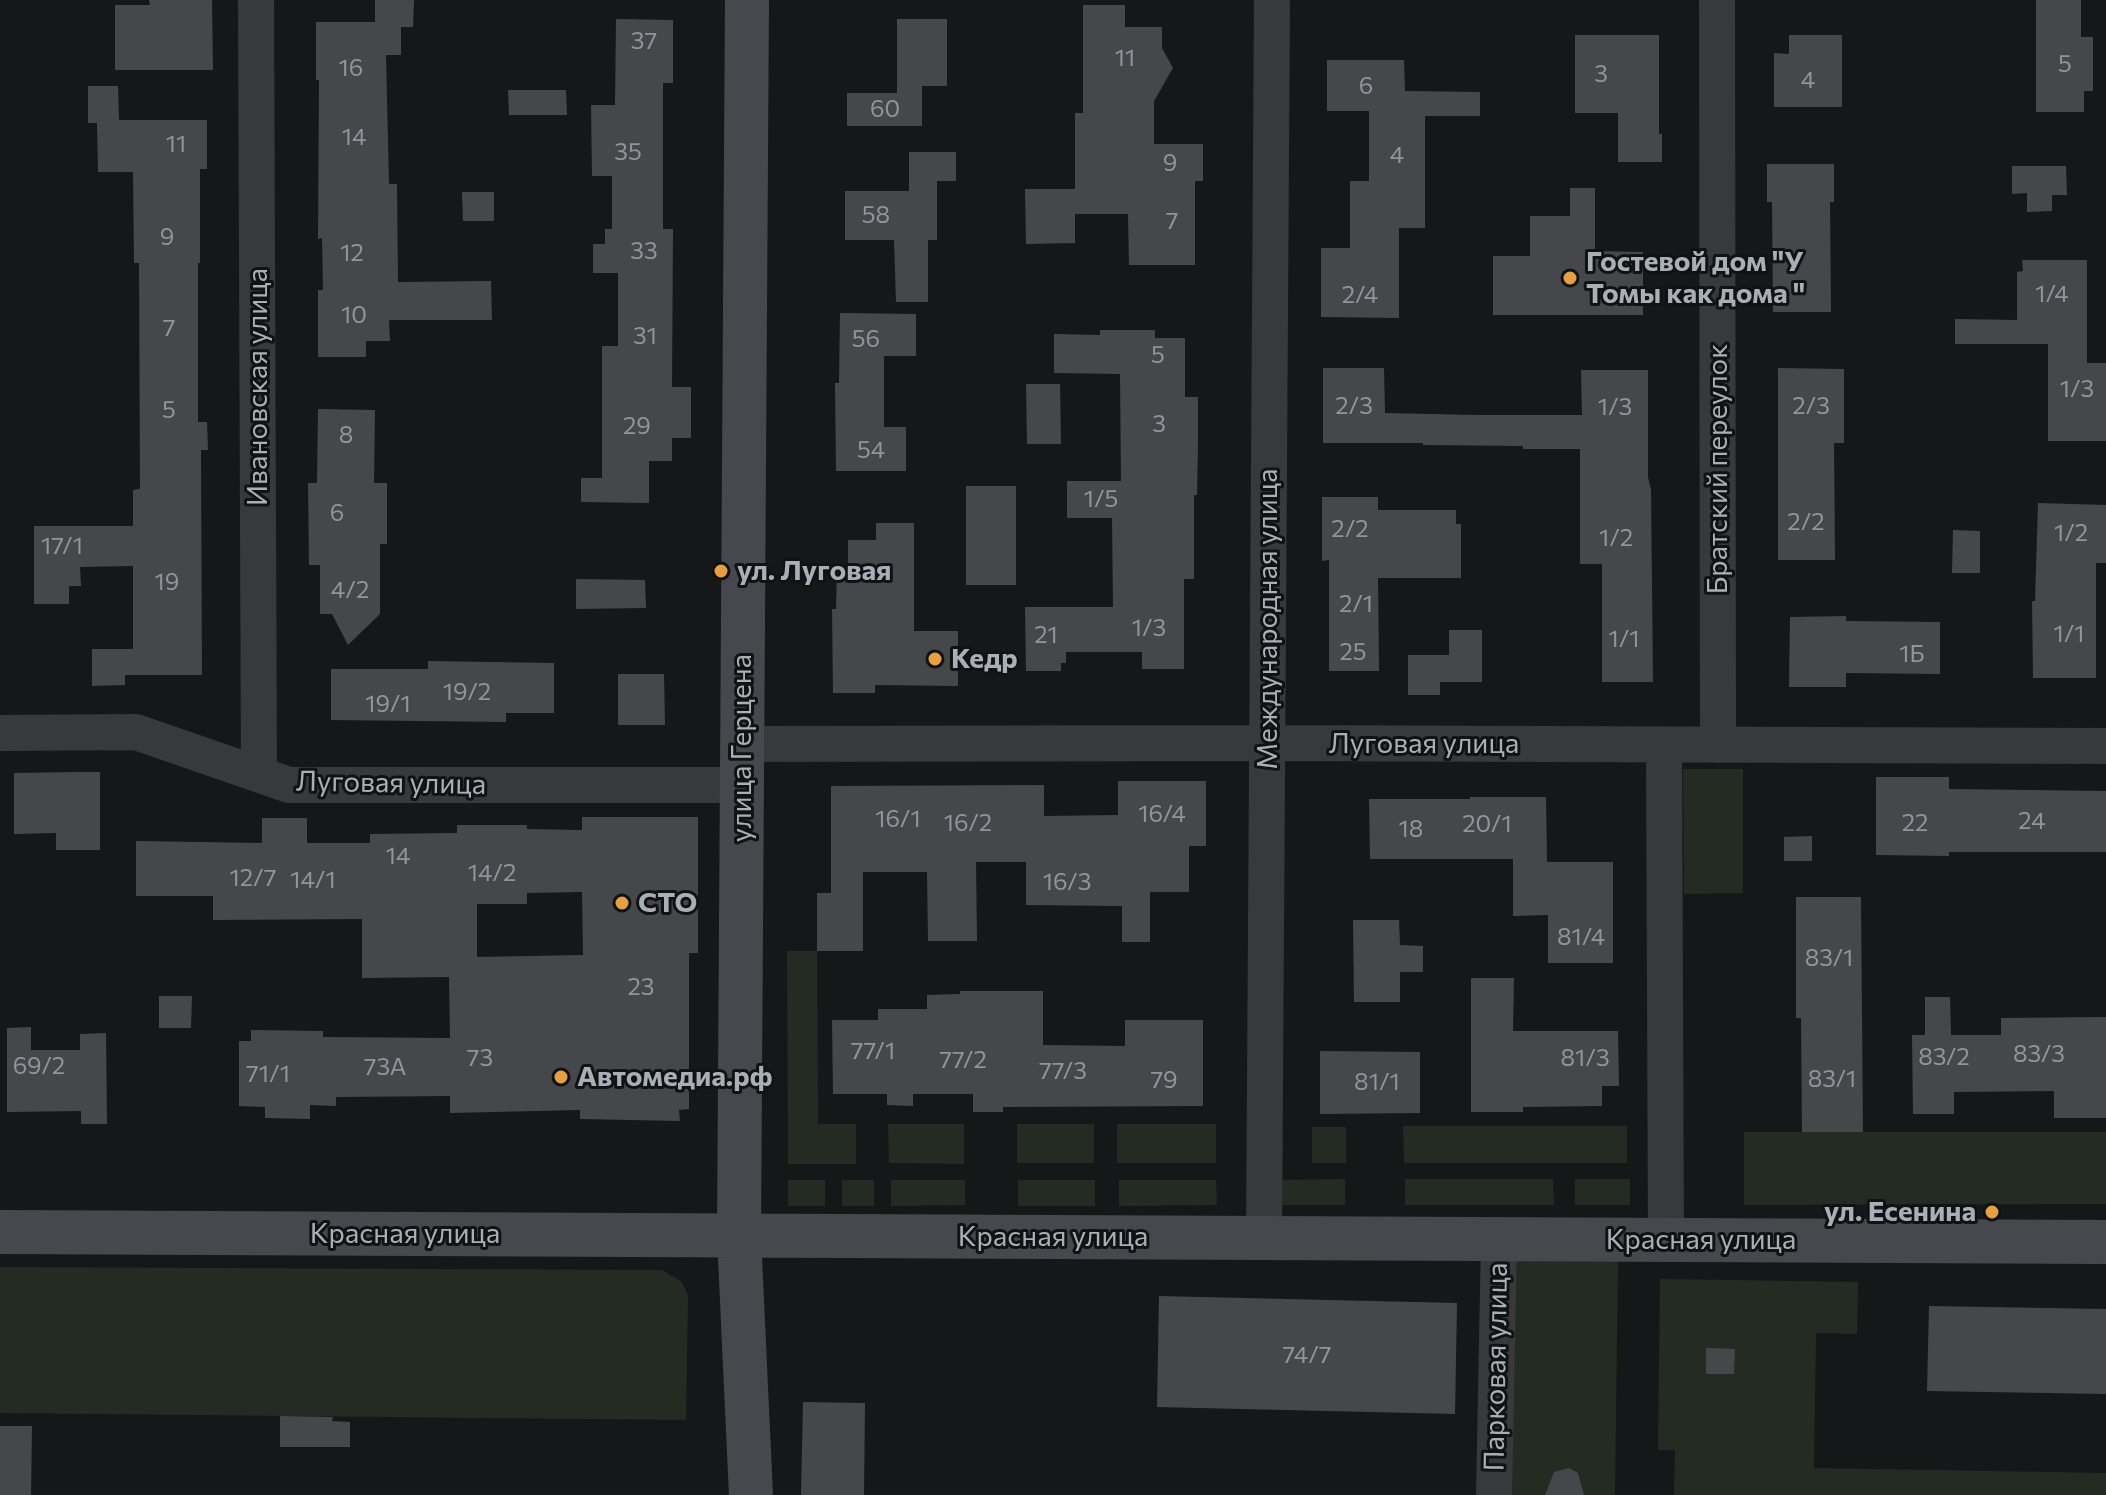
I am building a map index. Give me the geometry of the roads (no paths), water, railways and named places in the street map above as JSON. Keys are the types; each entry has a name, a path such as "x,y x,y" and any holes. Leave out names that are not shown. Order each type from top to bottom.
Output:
{"street":[{"name":"Ивановская улица","path":"256,0 259,774"},
{"name":"улица Герцена","path":"747,0 739,1236 751,1495"},
{"name":"Международная улица","path":"1264,1238 1272,0"},
{"name":"Братский переулок","path":"1717,0 1718,745"},
{"name":"Луговая улица","path":"0,733 136,732 289,785 1267,743 2106,746"},
{"path":"1664,745 1666,1240"},
{"name":"Красная улица","path":"0,1232 2106,1242"},
{"name":"Парковая улица","path":"1494,1495 1499,1239"}],"place":[{"name":"Гостевой дом \"У Томы как дома \"","path":"1570,278"},
{"name":"ул. Луговая","path":"721,571"},
{"name":"Кедр","path":"935,659"},
{"name":"СТО","path":"622,903"},
{"name":"Автомедиа.рф","path":"561,1077"},
{"name":"ул. Есенина","path":"1992,1212"}]}
